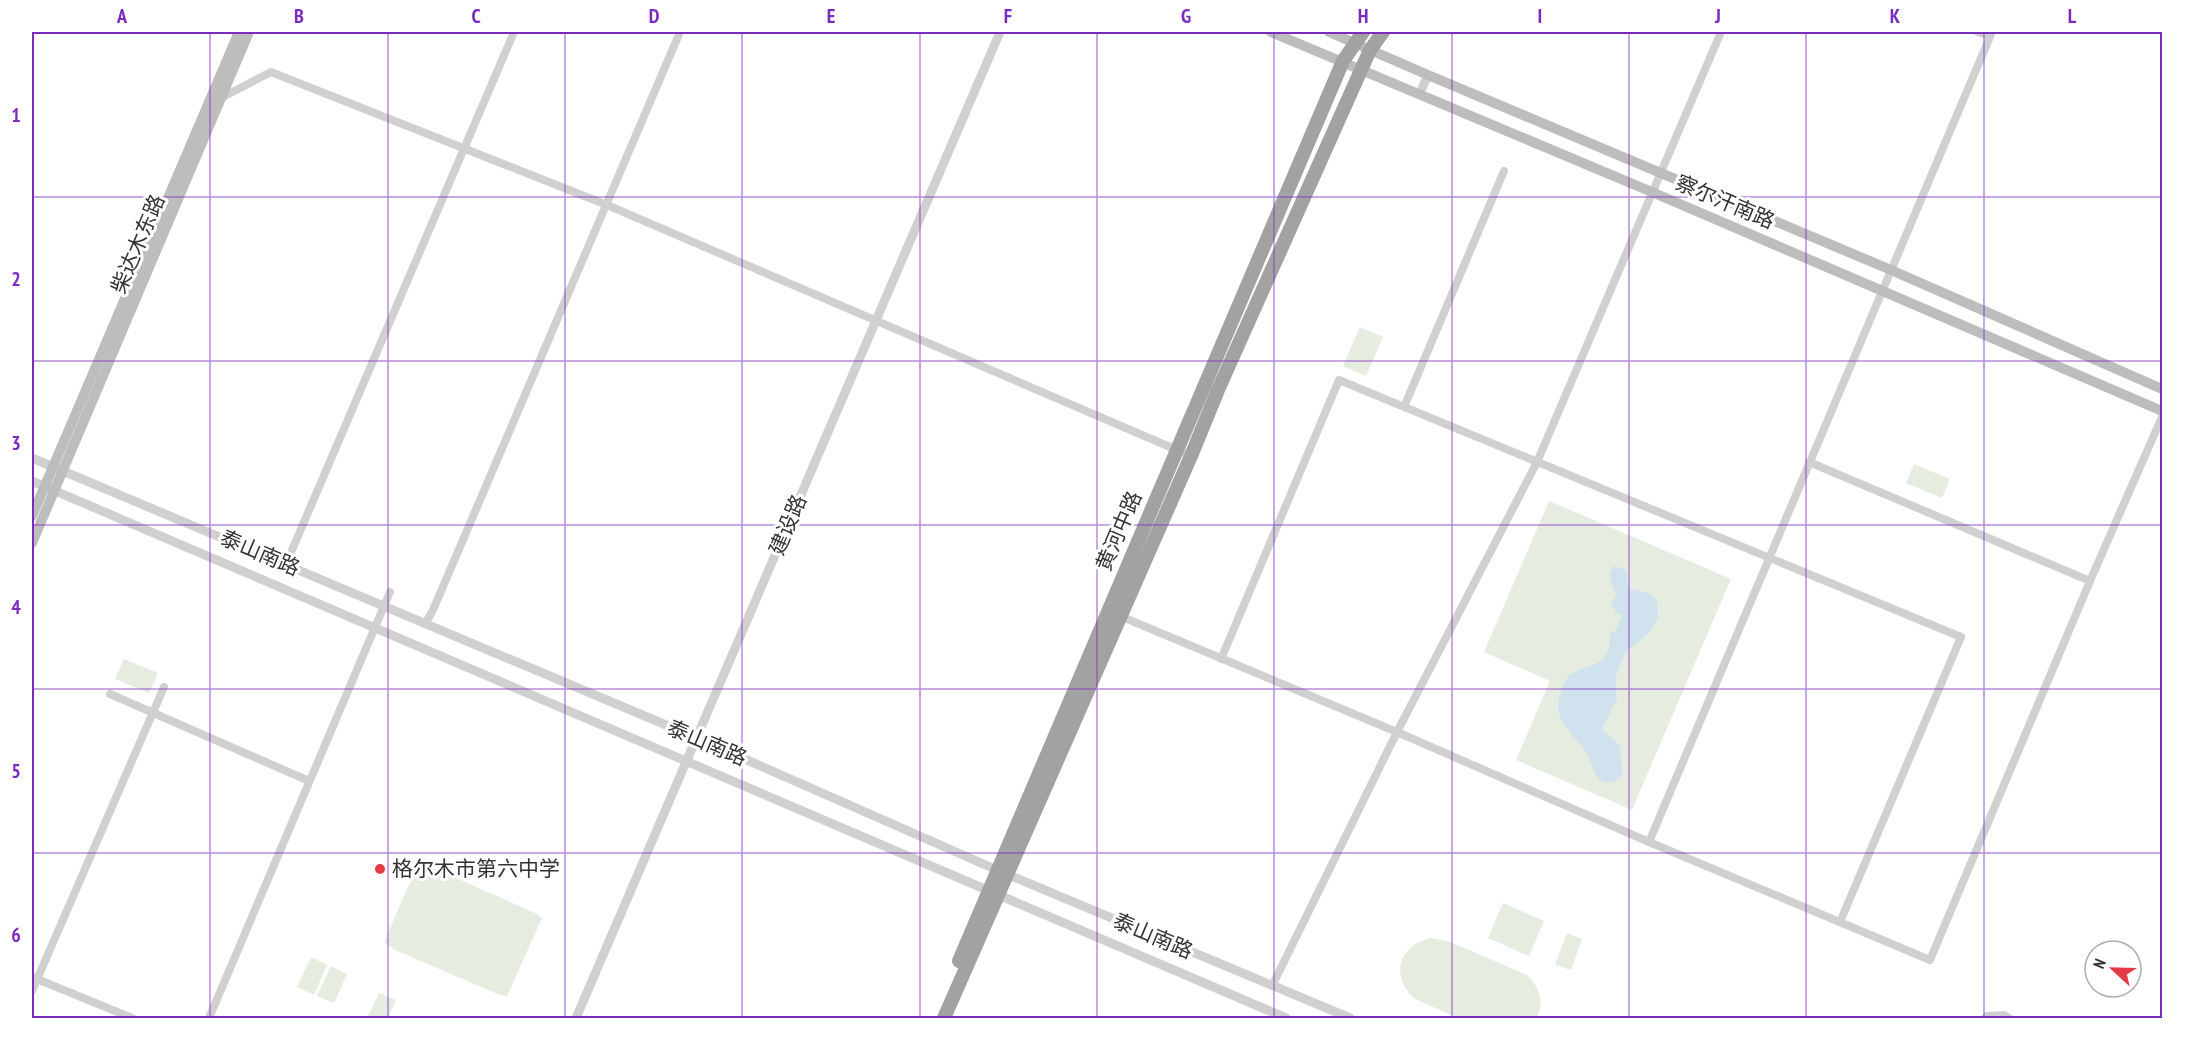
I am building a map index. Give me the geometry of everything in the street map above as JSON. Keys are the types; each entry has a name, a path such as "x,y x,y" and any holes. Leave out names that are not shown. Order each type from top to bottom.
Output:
{"highway":[{"name":"黄河中路","path":"1002,872 1191,456 1218,390 1370,50 1383,32"},
{"name":"黄河中路","path":"944,1018 1177,450 1343,61 1359,37"},
{"name":"黄河中路","path":"935,1018 993,894"}],"main road":[{"name":"柴达木东路","path":"58,469 239,32"},
{"name":"柴达木东路","path":"58,469 249,32"},
{"name":"察尔汗南路","path":"1271,32 1420,93 2163,411"},
{"name":"察尔汗南路","path":"1329,32 1359,37 1370,50 1661,171 2162,390"},
{"path":"32,543 49,489 58,469"},
{"path":"32,516 49,489"}],"street":[{"path":"286,564 514,32"},
{"path":"425,624 438,599 680,32"},
{"name":"建设路","path":"576,1018 1000,32"},
{"path":"1272,986 1397,732 1536,462 1721,32"},
{"path":"1649,842 1991,34 1978,32"},
{"path":"220,98 271,72 607,205 1191,456"},
{"path":"1420,93 1428,75"},
{"path":"1404,407 1503,171"},
{"path":"1221,659 1339,380 1961,637 1840,922"},
{"path":"1119,616 1930,960 2090,581 2163,417"},
{"name":"泰山南路","path":"32,458 697,738 1002,872 1350,1018"},
{"path":"1809,462 2090,581"},
{"name":"泰山南路","path":"32,481 1286,1018"},
{"path":"209,1018 390,592"},
{"path":"32,991 34,978 164,687"},
{"path":"110,694 309,781"},
{"path":"34,978 132,1018"},
{"path":"1985,1018 2004,1015 2009,1018"}],"shaded area":[{"path":"1360,327 1383,337 1366,376 1343,366"},
{"path":"1914,464 1950,479 1942,498 1906,483"},
{"path":"1549,501 1731,579 1632,810 1516,760 1550,681 1484,652"},
{"path":"124,659 158,673 149,693 115,679"},
{"path":"418,864 427,865 542,918 507,996 393,949 384,942"},
{"path":"1503,903 1544,921 1529,956 1488,938"},
{"path":"1567,933 1582,939 1571,970 1555,965"},
{"path":"1430,938 1448,941 1527,975 1540,995 1537,1018 1458,1018 1415,999 1402,981 1401,963 1411,948"},
{"path":"311,957 327,965 314,995 297,987"},
{"path":"331,966 347,974 334,1003 317,996"},
{"path":"379,993 396,1000 388,1018 367,1018"}],"water":[{"path":"1615,566 1626,570 1628,585 1631,589 1650,594 1657,600 1658,619 1648,634 1625,653 1615,678 1617,699 1602,729 1620,746 1622,769 1621,777 1609,783 1596,775 1586,751 1562,720 1558,702 1569,675 1600,662 1608,651 1610,630 1615,633 1622,615 1614,612 1616,608 1611,606 1616,594 1609,576"}],"place":[{"name":"格尔木市第六中学","path":"380,869"}]}
